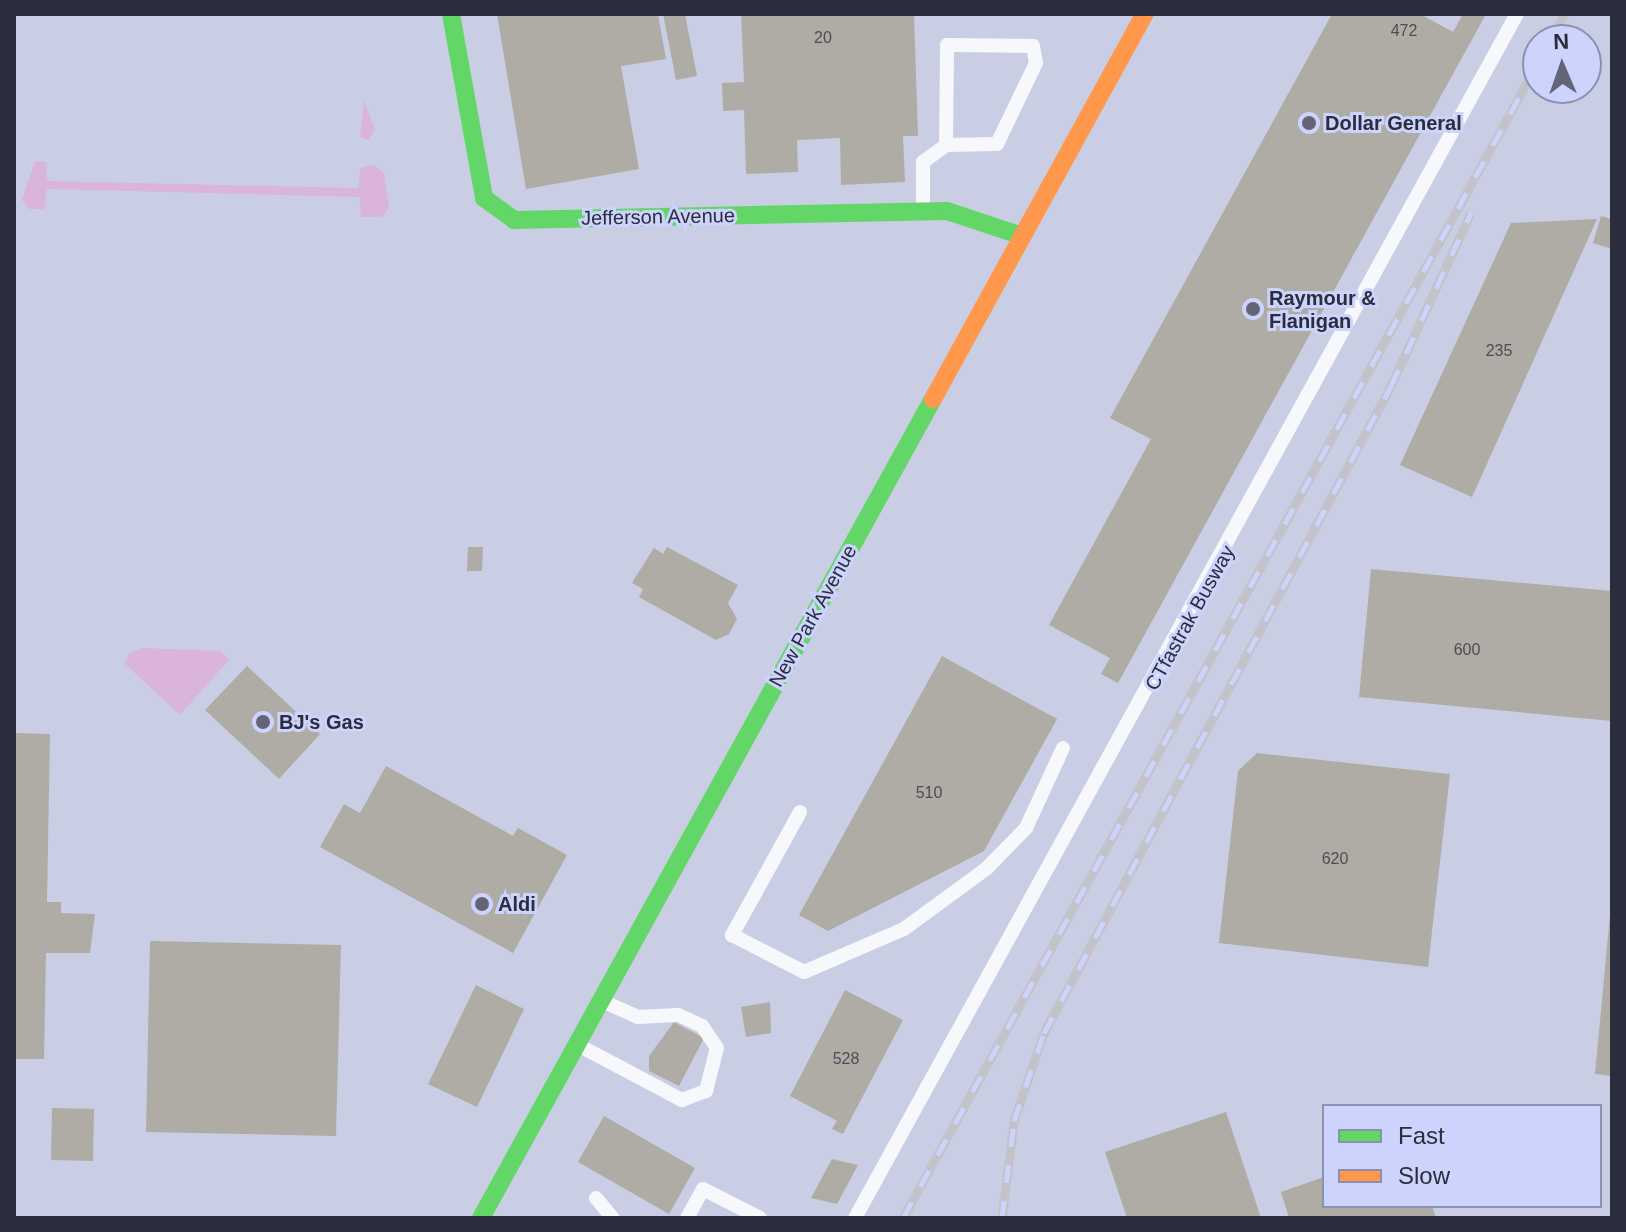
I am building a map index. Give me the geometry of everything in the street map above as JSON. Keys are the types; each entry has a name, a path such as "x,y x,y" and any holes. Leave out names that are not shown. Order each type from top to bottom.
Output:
{"main road":[{"name":"Jefferson Avenue","path":"451,14 484,198 496,212 514,220 947,211 1022,236"},
{"name":"New Park Avenue","path":"481,1218 1145,14"}],"lane":[{"name":"CTfastrak Busway","path":"855,1218 1517,14"},
{"path":"923,212 923,162 946,145 997,144 1036,63 1033,46 947,45 946,145"},
{"path":"800,812 732,935 804,972 904,929 987,868 1026,828 1063,748"},
{"path":"578,1045 682,1100 706,1091 717,1048 702,1026 678,1015 638,1017 602,1001"},
{"path":"687,1218 703,1189 760,1218"},
{"path":"596,1198 613,1218"}],"shaded area":[{"path":"364,100 375,131 368,140 360,137"},
{"path":"35,161 46,162 47,181 359,188 360,168 374,165 384,173 389,208 382,217 361,217 359,197 47,189 44,209 29,209 22,200"},
{"path":"142,648 220,651 229,660 180,715 125,664 129,653"}],"building":[{"path":"497,14 658,14 666,59 621,66 639,169 526,189"},
{"path":"663,14 685,14 697,76 676,80"},
{"path":"741,14 914,14 918,136 903,136 905,182 841,185 840,138 797,140 798,172 746,174 744,110 723,111 722,83 744,82"},
{"path":"1332,14 1420,14 1453,32 1463,14 1486,14 1118,683 1101,674 1110,658 1049,625 1151,439 1110,418"},
{"path":"1601,216 1612,219 1612,249 1593,243"},
{"path":"1597,219 1472,497 1400,465 1511,223"},
{"path":"468,547 483,547 482,571 467,571"},
{"path":"667,547 738,585 728,603 737,619 729,634 716,640 639,597 643,589 632,583 654,548 663,554"},
{"path":"1371,569 1612,591 1612,721 1359,697"},
{"path":"942,656 1057,719 984,851 828,931 799,915"},
{"name":"BJ's Gas","path":"247,666 320,734 279,779 205,710"},
{"path":"14,733 50,734 47,902 61,902 61,913 95,914 90,953 46,953 44,1059 14,1059"},
{"path":"1257,753 1450,774 1428,967 1219,943 1238,771"},
{"name":"Aldi","path":"386,766 513,836 518,828 567,855 513,953 320,847 344,804 360,813"},
{"path":"1612,915 1612,1076 1595,1074"},
{"path":"150,941 341,945 336,1136 146,1132"},
{"path":"476,985 524,1009 477,1107 428,1084"},
{"path":"845,990 903,1020 843,1134 832,1129 837,1121 790,1096"},
{"path":"770,1002 771,1033 746,1037 741,1007"},
{"path":"674,1022 704,1038 679,1086 649,1071 649,1056"},
{"path":"52,1108 94,1109 93,1161 51,1160"},
{"path":"1226,1112 1261,1218 1127,1218 1105,1152"},
{"path":"604,1116 695,1168 669,1214 578,1162"},
{"path":"832,1159 858,1165 837,1204 811,1198"},
{"path":"1322,1178 1322,1208 1433,1208 1436,1218 1289,1218 1281,1192"}],"railway":[{"path":"1560,24 1565,14"},
{"path":"903,1218 1522,92"},
{"path":"1002,1218 1014,1121 1044,1033 1391,386 1471,213"}],"traffic: fast":[{"path":"451,14 484,198 514,220 947,211 1022,236"},
{"path":"481,1218 933,399"}],"traffic: slow":[{"path":"933,399 1145,14"}],"place":[{"name":"Dollar General","path":"1309,123"},
{"name":"Raymour & Flanigan","path":"1253,309"},
{"name":"BJ's Gas","path":"263,722"},
{"name":"Aldi","path":"482,904"}]}
